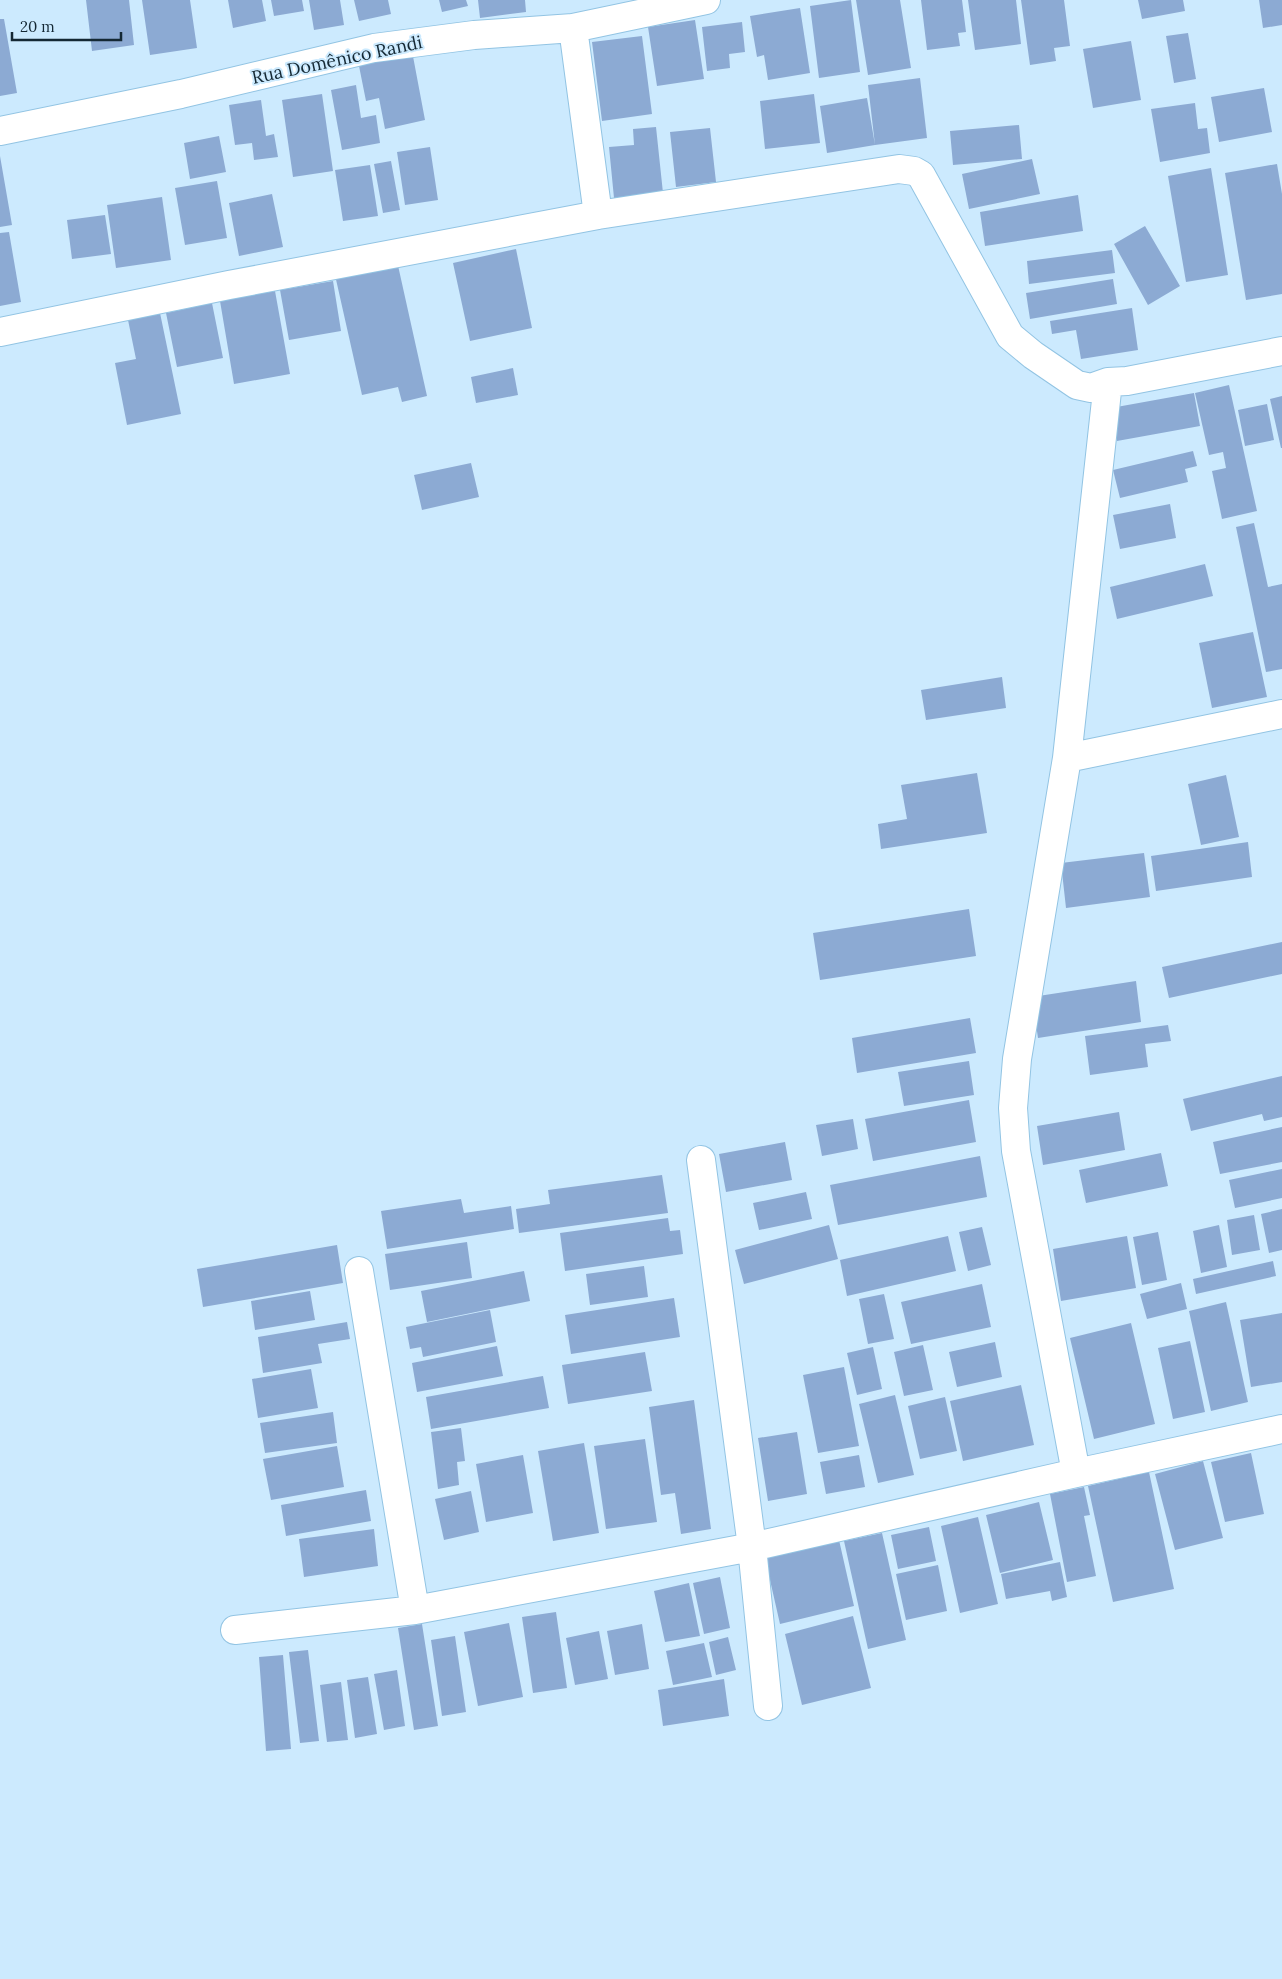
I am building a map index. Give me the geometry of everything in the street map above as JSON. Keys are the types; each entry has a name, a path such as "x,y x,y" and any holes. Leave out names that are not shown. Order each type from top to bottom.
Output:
{"street":[{"name":"Rua Domênico Randi","path":"0,131 181,94 374,48 474,35 572,28 706,0"},
{"path":"572,28 598,214"},
{"path":"0,332 220,287 598,214 899,169 914,171 921,175 1010,336 1032,355 1077,385 1091,388 1108,382 1127,381 1282,351"},
{"path":"1076,1473 1016,1151 1013,1108 1017,1059 1067,758 1108,382"},
{"path":"1067,758 1282,714"},
{"path":"701,1160 752,1547 768,1706"},
{"path":"359,1271 415,1610"},
{"path":"235,1630 415,1610 752,1547 1076,1473 1282,1429"}],"building":[{"path":"86,0 129,0 134,45 92,51"},
{"path":"142,0 190,0 197,48 150,55"},
{"path":"228,0 262,0 266,21 233,28"},
{"path":"271,0 302,0 304,11 274,16"},
{"path":"309,0 340,0 344,25 314,30"},
{"path":"354,0 388,0 391,14 359,21"},
{"path":"439,0 466,0 468,6 442,12"},
{"path":"478,0 525,0 526,12 480,18"},
{"path":"851,0 860,72 819,78 810,6"},
{"path":"856,0 900,0 911,68 868,75"},
{"path":"921,0 962,0 966,32 958,33 960,46 927,50"},
{"path":"968,0 1016,0 1021,44 975,50"},
{"path":"1021,0 1064,0 1070,46 1054,48 1056,61 1030,65"},
{"path":"1138,0 1183,0 1185,11 1142,19"},
{"path":"1259,0 1282,0 1282,25 1263,28"},
{"path":"800,8 810,73 768,80 764,55 757,57 750,16"},
{"path":"0,19 4,19 17,93 0,96"},
{"path":"695,20 704,79 657,86 648,27"},
{"path":"742,22 745,52 729,54 730,68 707,71 702,27"},
{"path":"1188,33 1196,79 1174,83 1166,36"},
{"path":"642,36 652,114 602,121 592,42"},
{"path":"1131,41 1141,100 1093,108 1083,49"},
{"path":"412,51 425,120 385,129 379,98 366,101 358,61"},
{"path":"920,78 927,138 875,145 868,85"},
{"path":"356,85 361,118 376,115 380,143 342,150 331,90"},
{"path":"1264,88 1272,132 1219,142 1211,97"},
{"path":"322,94 333,171 293,177 282,100"},
{"path":"814,94 820,143 765,149 760,101"},
{"path":"867,98 875,145 827,153 820,106"},
{"path":"261,100 266,136 274,134 278,157 254,160 252,143 235,145 229,105"},
{"path":"1195,103 1198,129 1207,128 1210,153 1160,162 1151,109"},
{"path":"1019,125 1022,159 953,165 950,131"},
{"path":"656,127 663,193 614,198 609,147 634,145 633,129"},
{"path":"710,128 716,182 676,187 670,132"},
{"path":"219,136 226,172 190,179 184,143"},
{"path":"430,147 438,200 405,205 397,152"},
{"path":"0,156 12,225 0,227"},
{"path":"1032,159 1040,194 969,209 962,174"},
{"path":"391,161 400,210 383,213 374,164"},
{"path":"1277,164 1282,194 1282,294 1246,300 1225,173"},
{"path":"370,165 378,216 343,221 335,170"},
{"path":"1211,168 1228,275 1186,282 1168,176"},
{"path":"217,181 227,238 185,245 175,188"},
{"path":"272,194 283,247 239,256 229,203"},
{"path":"1078,195 1083,231 985,246 980,212"},
{"path":"162,197 171,260 116,268 107,205"},
{"path":"105,215 111,254 72,259 67,220"},
{"path":"1145,226 1180,286 1148,305 1114,244"},
{"path":"9,232 21,302 0,306 0,233"},
{"path":"516,249 532,328 470,341 453,263"},
{"path":"1112,250 1115,273 1029,284 1027,261"},
{"path":"397,261 427,396 402,402 398,387 362,395 335,275"},
{"path":"1113,279 1117,304 1030,319 1026,293"},
{"path":"333,281 341,331 289,340 280,290"},
{"path":"275,291 290,374 234,384 220,301"},
{"path":"212,303 223,358 177,367 166,313"},
{"path":"1132,308 1138,350 1081,359 1076,330 1052,334 1050,321"},
{"path":"160,313 181,414 127,425 115,363 136,359 128,320"},
{"path":"513,368 518,395 476,403 471,377"},
{"path":"1229,385 1257,511 1222,519 1212,471 1226,468 1223,452 1209,455 1195,393"},
{"path":"1194,393 1200,426 1117,441 1111,408"},
{"path":"1282,396 1282,448 1281,448 1270,399"},
{"path":"1267,404 1274,440 1245,446 1238,410"},
{"path":"1193,451 1197,466 1185,469 1188,482 1120,498 1113,470"},
{"path":"471,463 479,497 422,510 414,475"},
{"path":"1170,504 1176,538 1120,549 1113,515"},
{"path":"1254,523 1268,587 1282,584 1282,669 1266,672 1236,527"},
{"path":"1205,564 1213,596 1117,619 1110,587"},
{"path":"1253,632 1267,697 1212,708 1199,643"},
{"path":"1002,677 1006,708 926,720 921,690"},
{"path":"977,773 987,833 881,849 878,824 907,819 901,785"},
{"path":"1226,775 1239,837 1201,845 1188,784"},
{"path":"1248,842 1252,877 1156,891 1151,856"},
{"path":"1144,853 1150,897 1066,908 1061,863"},
{"path":"969,909 976,956 820,980 813,933"},
{"path":"1282,942 1282,974 1169,998 1162,967"},
{"path":"1136,981 1141,1022 1038,1038 1032,997"},
{"path":"970,1018 976,1053 857,1073 852,1038"},
{"path":"1168,1025 1171,1041 1145,1044 1148,1067 1090,1075 1085,1036"},
{"path":"969,1061 974,1095 904,1106 898,1072"},
{"path":"1282,1076 1282,1117 1264,1121 1262,1114 1191,1131 1183,1099"},
{"path":"969,1100 976,1142 873,1161 865,1119"},
{"path":"1119,1112 1125,1150 1043,1165 1037,1126"},
{"path":"853,1119 858,1149 822,1156 816,1125"},
{"path":"1282,1127 1282,1162 1220,1174 1213,1142"},
{"path":"785,1142 792,1180 726,1192 719,1154"},
{"path":"1161,1153 1168,1186 1086,1203 1079,1170"},
{"path":"980,1156 987,1197 838,1225 830,1185"},
{"path":"1282,1169 1282,1198 1235,1208 1229,1180"},
{"path":"662,1175 668,1213 519,1233 516,1209 550,1204 548,1190"},
{"path":"806,1192 812,1219 759,1230 753,1203"},
{"path":"461,1199 464,1213 511,1206 514,1229 387,1249 381,1211"},
{"path":"1282,1209 1282,1250 1269,1253 1261,1214"},
{"path":"1254,1215 1260,1250 1232,1255 1227,1220"},
{"path":"668,1218 670,1231 680,1230 683,1254 565,1271 560,1233"},
{"path":"829,1225 838,1259 744,1284 735,1250"},
{"path":"1219,1225 1227,1267 1201,1273 1193,1231"},
{"path":"982,1227 991,1265 968,1271 959,1232"},
{"path":"1158,1232 1167,1280 1142,1285 1133,1237"},
{"path":"948,1236 956,1271 847,1296 840,1260"},
{"path":"1127,1236 1136,1288 1061,1301 1053,1249"},
{"path":"467,1242 472,1278 390,1290 385,1254"},
{"path":"337,1245 343,1283 203,1307 197,1269"},
{"path":"1273,1261 1276,1276 1196,1294 1193,1279"},
{"path":"644,1266 648,1297 590,1305 586,1274"},
{"path":"524,1271 530,1301 427,1322 421,1291"},
{"path":"1181,1283 1187,1309 1147,1319 1140,1294"},
{"path":"982,1284 991,1327 911,1344 901,1302"},
{"path":"310,1291 315,1320 255,1330 251,1301"},
{"path":"884,1294 894,1339 868,1344 859,1299"},
{"path":"674,1298 680,1337 571,1354 565,1315"},
{"path":"1226,1302 1248,1402 1211,1411 1189,1311"},
{"path":"490,1310 496,1342 423,1357 421,1347 410,1349 406,1327"},
{"path":"1282,1313 1282,1382 1251,1387 1240,1320"},
{"path":"347,1322 350,1339 318,1344 322,1363 263,1373 258,1337"},
{"path":"1131,1323 1155,1424 1094,1439 1070,1338"},
{"path":"1190,1341 1205,1412 1173,1419 1158,1348"},
{"path":"995,1342 1002,1377 957,1387 949,1352"},
{"path":"923,1345 933,1390 904,1396 894,1352"},
{"path":"497,1346 503,1376 417,1392 412,1363"},
{"path":"873,1347 882,1389 857,1395 847,1353"},
{"path":"645,1352 652,1391 568,1404 562,1365"},
{"path":"844,1367 859,1446 818,1453 803,1375"},
{"path":"311,1369 318,1408 258,1418 252,1379"},
{"path":"543,1376 549,1408 431,1429 426,1397"},
{"path":"1021,1385 1034,1445 963,1461 950,1401"},
{"path":"895,1395 914,1475 878,1483 859,1404"},
{"path":"945,1397 957,1451 920,1459 908,1406"},
{"path":"694,1400 711,1529 681,1534 675,1493 661,1495 649,1407"},
{"path":"333,1412 337,1443 265,1453 260,1423"},
{"path":"461,1428 465,1461 457,1462 459,1485 438,1489 431,1432"},
{"path":"797,1432 807,1494 768,1501 758,1438"},
{"path":"645,1439 657,1522 606,1529 594,1446"},
{"path":"584,1443 599,1533 553,1541 538,1451"},
{"path":"337,1446 344,1487 271,1500 263,1459"},
{"path":"1251,1453 1264,1514 1225,1522 1211,1462"},
{"path":"523,1455 533,1513 486,1522 476,1464"},
{"path":"859,1455 865,1487 826,1494 820,1462"},
{"path":"1203,1461 1223,1538 1175,1550 1155,1474"},
{"path":"1149,1472 1174,1589 1113,1602 1088,1486"},
{"path":"1084,1487 1090,1515 1084,1516 1096,1576 1067,1582 1050,1494"},
{"path":"366,1490 371,1521 286,1536 281,1505"},
{"path":"471,1491 479,1532 444,1540 435,1499"},
{"path":"1039,1502 1053,1560 1000,1573 986,1515"},
{"path":"978,1517 998,1604 960,1613 941,1526"},
{"path":"929,1527 936,1561 898,1569 891,1535"},
{"path":"374,1529 378,1566 304,1577 299,1539"},
{"path":"882,1533 906,1640 868,1649 844,1541"},
{"path":"839,1540 854,1606 780,1624 765,1558"},
{"path":"1060,1562 1067,1597 1052,1601 1050,1591 1006,1599 1001,1574"},
{"path":"938,1565 947,1611 906,1620 896,1574"},
{"path":"720,1577 730,1628 704,1634 693,1583"},
{"path":"689,1583 700,1636 665,1642 654,1591"},
{"path":"556,1612 567,1688 533,1693 522,1617"},
{"path":"853,1616 871,1688 802,1705 785,1634"},
{"path":"509,1623 523,1697 478,1706 464,1632"},
{"path":"422,1624 438,1726 414,1730 398,1628"},
{"path":"642,1624 649,1669 615,1675 607,1631"},
{"path":"599,1631 608,1679 575,1685 566,1638"},
{"path":"455,1636 466,1712 442,1716 431,1640"},
{"path":"728,1637 736,1670 716,1675 709,1642"},
{"path":"704,1643 712,1677 673,1685 666,1651"},
{"path":"308,1650 319,1741 300,1743 289,1652"},
{"path":"283,1655 291,1749 266,1751 259,1657"},
{"path":"397,1670 405,1726 384,1730 374,1674"},
{"path":"368,1677 377,1734 355,1738 347,1680"},
{"path":"724,1679 729,1716 663,1726 658,1690"},
{"path":"341,1682 348,1740 327,1742 320,1685"}]}
